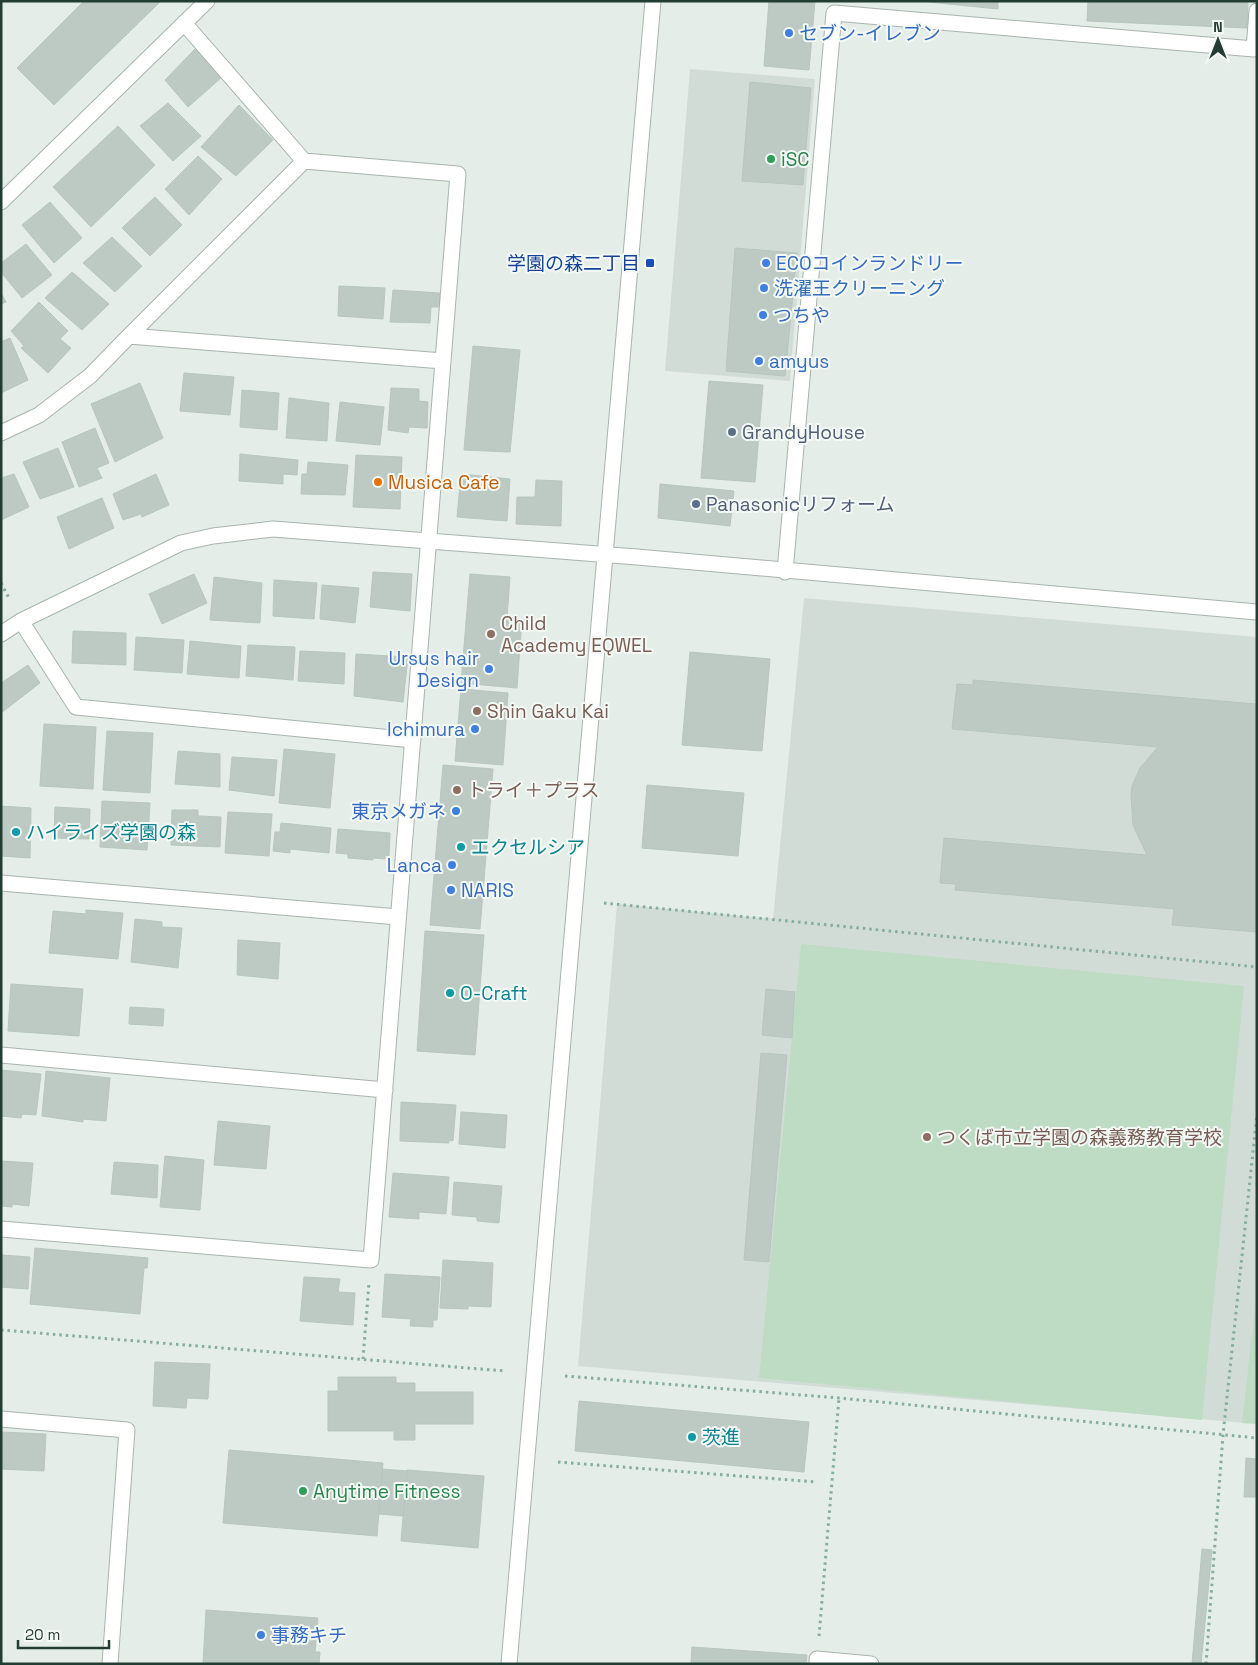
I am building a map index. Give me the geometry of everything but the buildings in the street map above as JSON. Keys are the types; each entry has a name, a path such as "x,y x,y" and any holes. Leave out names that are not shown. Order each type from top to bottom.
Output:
{"street":[{"path":"1,202 207,1"},
{"path":"509,1664 654,1"},
{"path":"786,572 834,14 1254,49 1257,11"},
{"path":"1,1229 371,1260 458,174 304,162 184,23"},
{"path":"1,432 40,415 90,376 304,162"},
{"path":"129,336 443,361"},
{"path":"1,634 21,621 180,543 213,536 274,529 605,555 1257,612"},
{"path":"21,621 76,707 413,740"},
{"path":"1,883 398,917"},
{"path":"1,1055 385,1090"},
{"path":"1,1419 128,1430 110,1664"},
{"path":"817,1662 871,1664"}],"path":[{"path":"604,903 1257,967"},
{"path":"1206,1664 1223,1435 1257,1114"},
{"path":"363,1359 371,1260"},
{"path":"1,1330 505,1371"},
{"path":"566,1376 838,1398 1257,1438"},
{"path":"817,1662 838,1398"},
{"path":"558,1462 817,1482"}],"shaded area":[{"path":"690,69 815,79 790,381 665,371"},
{"name":"つくば市立学園の森義務教育学校","path":"804,598 1257,637 1257,1424 578,1366 617,904 773,919"}],"green space":[{"path":"801,944 1244,986 1202,1420 759,1378"},
{"path":"1257,1292 1257,1424 1242,1423"}],"place":[{"name":"セブン-イレブン","path":"789,33"},
{"name":"iSC","path":"771,159"},
{"name":"学園の森二丁目","path":"650,263"},
{"name":"ECOコインランドリー","path":"766,263"},
{"name":"洗濯王クリーニング","path":"764,288"},
{"name":"つちや","path":"763,315"},
{"name":"amyus","path":"759,361"},
{"name":"GrandyHouse","path":"732,432"},
{"name":"Musica Cafe","path":"378,482"},
{"name":"Panasonicリフォーム","path":"696,504"},
{"name":"Child Academy EQWEL","path":"491,634"},
{"name":"Ursus hair Design","path":"489,669"},
{"name":"Shin Gaku Kai","path":"477,711"},
{"name":"Ichimura","path":"475,729"},
{"name":"トライ＋プラス","path":"457,790"},
{"name":"東京メガネ","path":"456,811"},
{"name":"ハイライズ学園の森","path":"16,832"},
{"name":"エクセルシア","path":"461,847"},
{"name":"Lanca","path":"452,865"},
{"name":"NARIS","path":"451,890"},
{"name":"O-Craft","path":"450,993"},
{"name":"つくば市立学園の森義務教育学校","path":"927,1137"},
{"name":"茨進","path":"692,1437"},
{"name":"Anytime Fitness","path":"303,1491"},
{"name":"事務キチ","path":"261,1635"}]}
